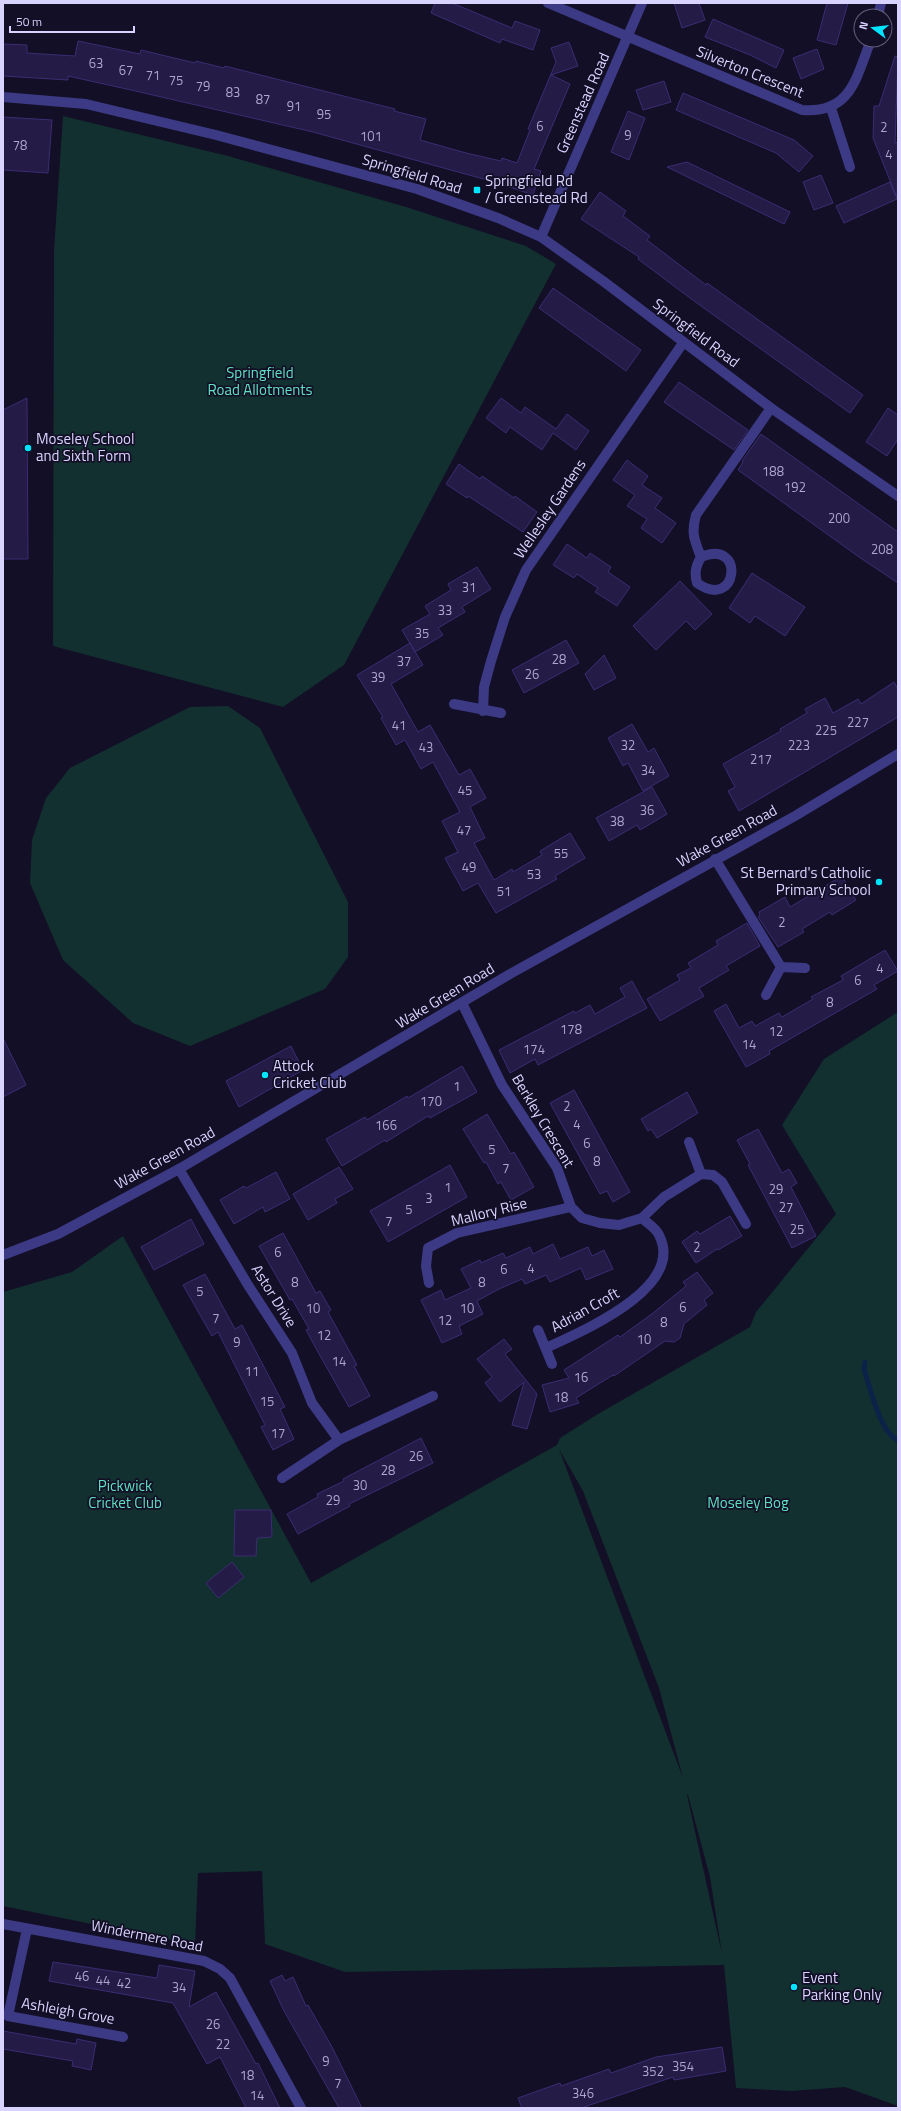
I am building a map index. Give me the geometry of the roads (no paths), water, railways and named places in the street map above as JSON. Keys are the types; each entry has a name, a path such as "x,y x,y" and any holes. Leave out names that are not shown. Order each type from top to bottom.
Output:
{"street":[{"name":"Silverton Crescent","path":"548,3 802,110 816,111 831,108"},
{"name":"Greenstead Road","path":"541,237 642,3"},
{"path":"850,166 831,108 843,98 854,84 868,48"},
{"name":"Springfield Road","path":"3,97 86,104 289,154 417,189 498,218 541,237 603,281 771,408 898,496"},
{"name":"Wellesley Gardens","path":"483,711 484,687 491,661 505,617 526,570 684,343"},
{"path":"701,557 692,530 696,514 771,408"},
{"path":"454,704 483,711 501,713"},
{"name":"Wake Green Road","path":"3,1256 58,1234 179,1169 462,1003 715,859 795,816 898,754"},
{"path":"715,859 781,967"},
{"path":"781,967 805,968"},
{"path":"766,995 781,967"},
{"name":"Berkley Crescent","path":"462,1003 502,1085 557,1168 571,1207"},
{"path":"689,1142 701,1174"},
{"name":"Astor Drive","path":"179,1169 248,1284 292,1353 312,1403 339,1440"},
{"path":"571,1207 582,1218 600,1223 620,1225 642,1218 664,1197 701,1174 713,1175 722,1182 746,1224"},
{"name":"Mallory Rise","path":"430,1282 426,1266 428,1248 457,1233 571,1207"},
{"name":"Adrian Croft","path":"546,1348 582,1331 624,1307 649,1284 660,1268 664,1256 659,1233 642,1218"},
{"name":"Adrian Croft","path":"538,1330 552,1364"},
{"path":"282,1478 339,1440 433,1396"},
{"name":"Windermere Road","path":"3,1924 204,1961 220,1969 230,1978 301,2108"},
{"name":"Ashleigh Grove","path":"27,1929 5,2015 123,2037"}],"waterway":[{"path":"865,1362 864,1369 876,1409 886,1428 892,1436 898,1440"}],"place":[{"name":"Springfield Rd / Greenstead Rd","path":"477,190"},
{"name":"Moseley School and Sixth Form","path":"28,448"},
{"name":"St Bernard's Catholic Primary School","path":"879,882"},
{"name":"Attock Cricket Club","path":"265,1075"},
{"name":"Event Parking Only","path":"794,1987"}],"park label":[{"name":"Springfield Road Allotments","path":"260,382"},
{"name":"Pickwick Cricket Club","path":"125,1494"},
{"name":"Moseley Bog","path":"748,1503"}]}
